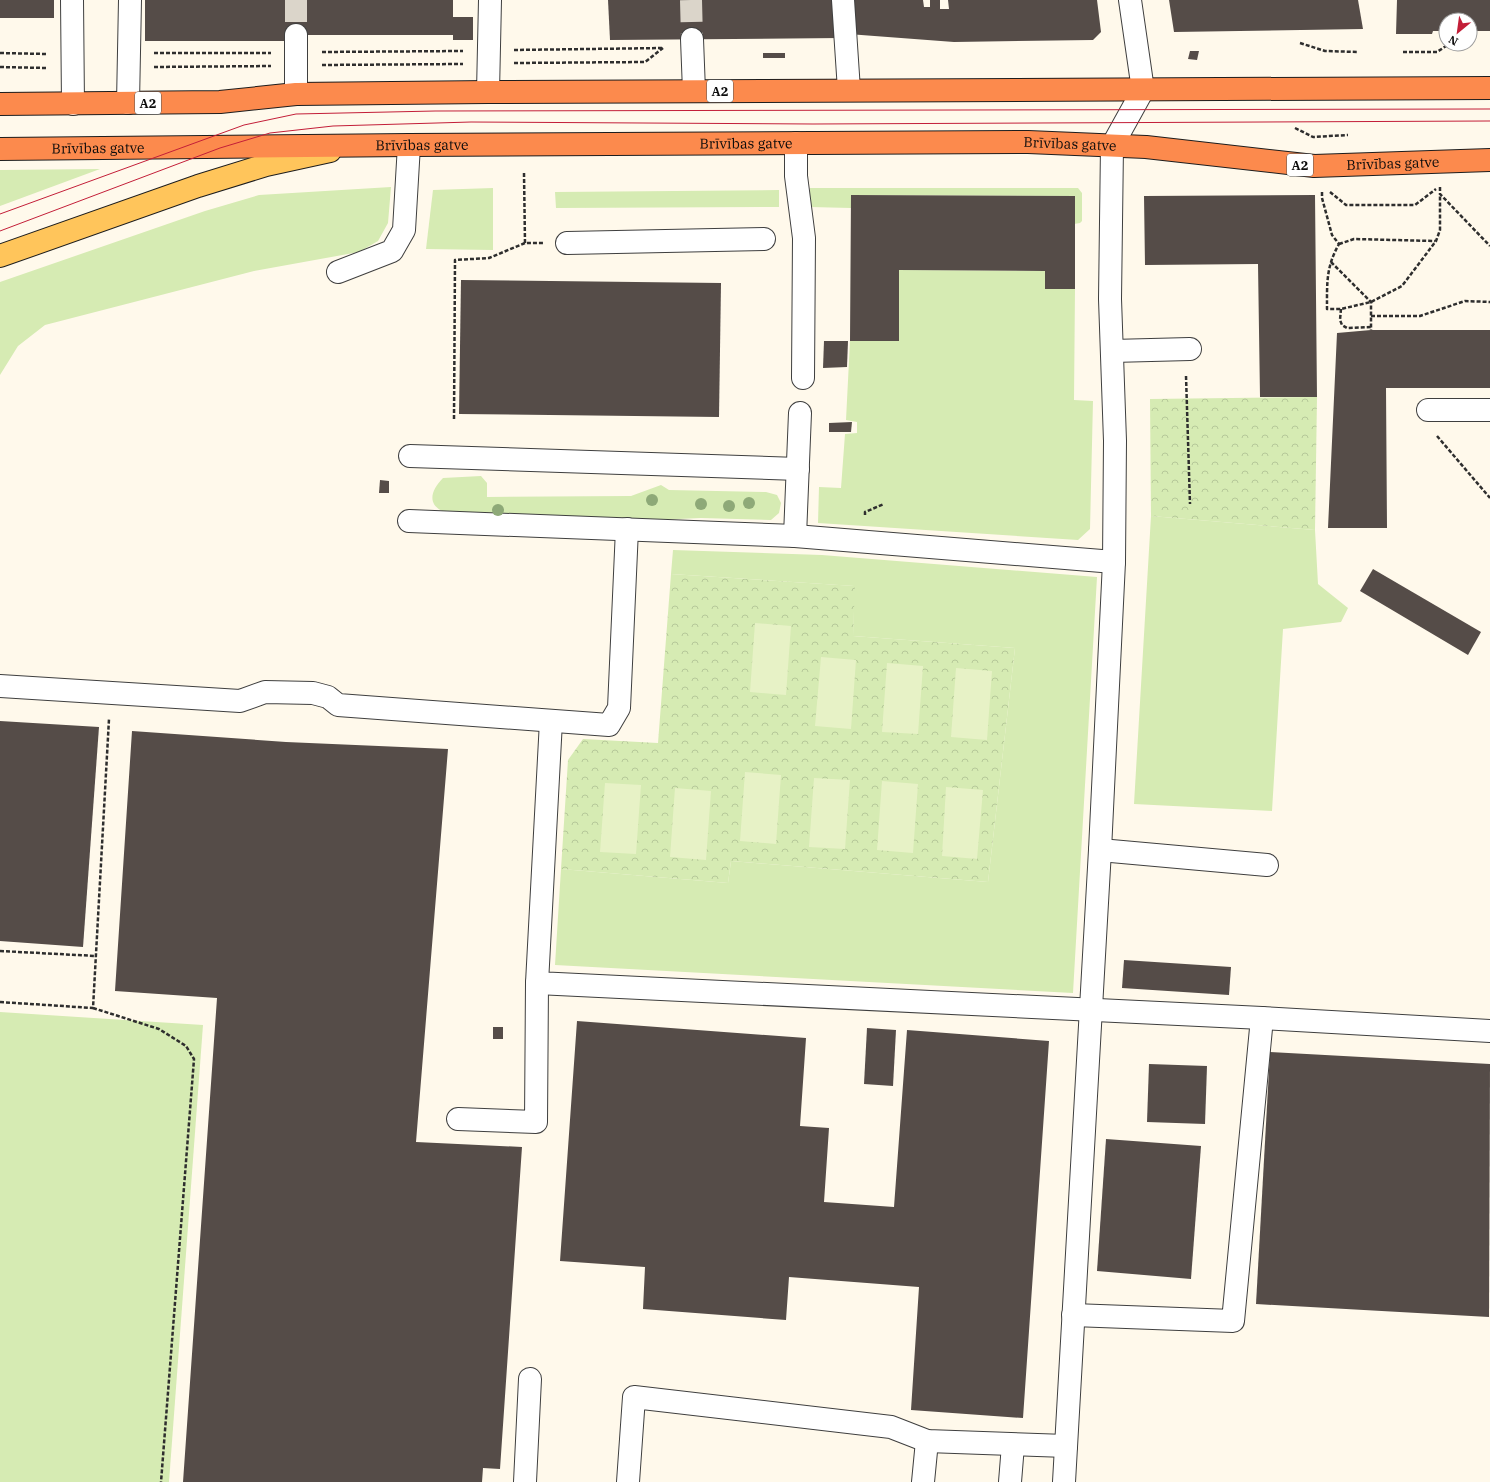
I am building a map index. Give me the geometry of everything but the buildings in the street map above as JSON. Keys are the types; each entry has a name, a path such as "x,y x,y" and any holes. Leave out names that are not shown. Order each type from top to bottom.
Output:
{"highway":[{"name":"A2","path":"0,104 220,102 296,94 849,90 1490,88"},
{"name":"Brīvības gatve","path":"0,149 409,145 1028,142 1146,147 1314,166 1490,160"}],"main road":[{"path":"0,256 206,184 266,165 352,146"}],"street":[{"path":"72,0 71,61 73,104"},
{"path":"128,103 130,0"},
{"path":"488,92 490,0"},
{"path":"843,0 849,90"},
{"path":"1064,1482 1100,850 1114,562 1115,441 1110,291 1112,146 1143,90 1130,0"},
{"path":"692,39 694,91"},
{"path":"296,51 296,94"},
{"path":"796,143 796,176 804,238 803,378"},
{"path":"338,272 392,251 404,230 409,145"},
{"path":"557,243 764,239"},
{"path":"1112,351 1188,349"},
{"path":"1428,410 1490,410"},
{"path":"795,536 800,413"},
{"path":"410,456 798,469"},
{"path":"409,522 795,536 1114,562"},
{"path":"0,686 240,701 266,692 313,693 328,697 338,705 609,725 619,708 627,530"},
{"path":"458,1119 536,1122 537,983 551,721"},
{"path":"1100,850 1267,865"},
{"path":"537,983 1262,1018 1490,1031"},
{"path":"1073,1315 1233,1321 1262,1018"},
{"path":"525,1482 530,1379"},
{"path":"628,1482 634,1397 891,1427 927,1441 1066,1446"},
{"path":"923,1482 927,1441"},
{"path":"1010,1482 1013,1445"}],"path":[{"path":"1300,43 1325,51 1358,52"},
{"path":"129,60 296,51 488,57 663,48 644,62 296,51 129,60"},
{"path":"1403,52 1438,51"},
{"path":"0,53 71,61"},
{"path":"0,67 71,61"},
{"path":"1295,128 1312,137 1348,135"},
{"path":"524,172 525,243"},
{"path":"1323,187 1322,198 1332,235 1339,244"},
{"path":"1338,197 1346,205 1415,205 1427,194 1440,187 1440,230 1436,241 1402,286 1371,302 1341,309 1327,309 1327,272 1339,244 1354,239 1436,241"},
{"path":"1440,194 1490,246"},
{"path":"454,419 455,260 489,258 525,243 557,243"},
{"path":"1331,262 1371,302 1371,328 1347,328 1342,325 1340,320 1341,309"},
{"path":"1371,316 1420,316 1465,301 1490,302"},
{"path":"1188,349 1190,504"},
{"path":"1434,433 1490,498"},
{"path":"93,1008 111,693"},
{"path":"0,951 96,956"},
{"path":"0,1002 93,1008 159,1029 186,1046 194,1059 161,1482"}],"green space":[{"path":"100,169 0,206 0,170"},
{"path":"391,187 388,223 378,241 359,252 254,271 45,325 18,346 0,375 0,282 205,211 259,195"},
{"path":"493,188 493,250 426,249 433,190"},
{"path":"810,188 1078,188 1082,193 1082,221 1074,224 1074,196 851,195 851,208 810,207"},
{"path":"779,190 779,207 556,208 555,192"},
{"path":"899,270 1045,271 1045,289 1075,289 1074,400 1093,401 1090,529 1078,540 818,523 819,487 841,488 845,434 857,433 857,422 846,420 850,341 899,341"},
{"path":"1317,397 1315,530 1151,516 1150,399"},
{"path":"481,476 487,483 487,497 631,496 661,485 669,490 766,492 777,495 781,503 779,513 771,520 701,518 588,523 448,513 436,507 433,503 432,498 435,488 443,478"},
{"path":"1151,516 1315,530 1318,584 1348,608 1341,622 1283,629 1272,811 1134,804"},
{"path":"673,550 822,555 1097,577 1073,993 555,965 561,869 728,883 731,861 988,882 1015,648 853,636 854,586 671,574"},
{"path":"671,574 855,586 853,636 1015,648 988,882 731,861 728,883 561,869 568,760 583,739 658,743"},
{"path":"755,623 791,626 786,695 750,692"},
{"path":"821,657 856,660 851,729 815,726"},
{"path":"887,663 923,666 918,734 882,732"},
{"path":"956,668 992,671 987,740 951,737"},
{"path":"745,772 781,775 776,844 740,841"},
{"path":"814,778 850,780 845,849 809,847"},
{"path":"882,781 918,784 913,853 877,850"},
{"path":"605,783 641,785 636,854 600,852"},
{"path":"946,787 983,790 977,859 942,856"},
{"path":"675,788 711,791 706,860 670,857"},
{"path":"0,1012 203,1025 169,1482 0,1482"}],"tunnel":[{"path":"296,0 296,35"},
{"path":"691,0 692,39"}],"tram line":[{"path":"0,214 244,125 296,114 435,111 1490,109"},
{"path":"0,231 220,148 270,133 333,126 471,122 813,124 1490,121"}]}
